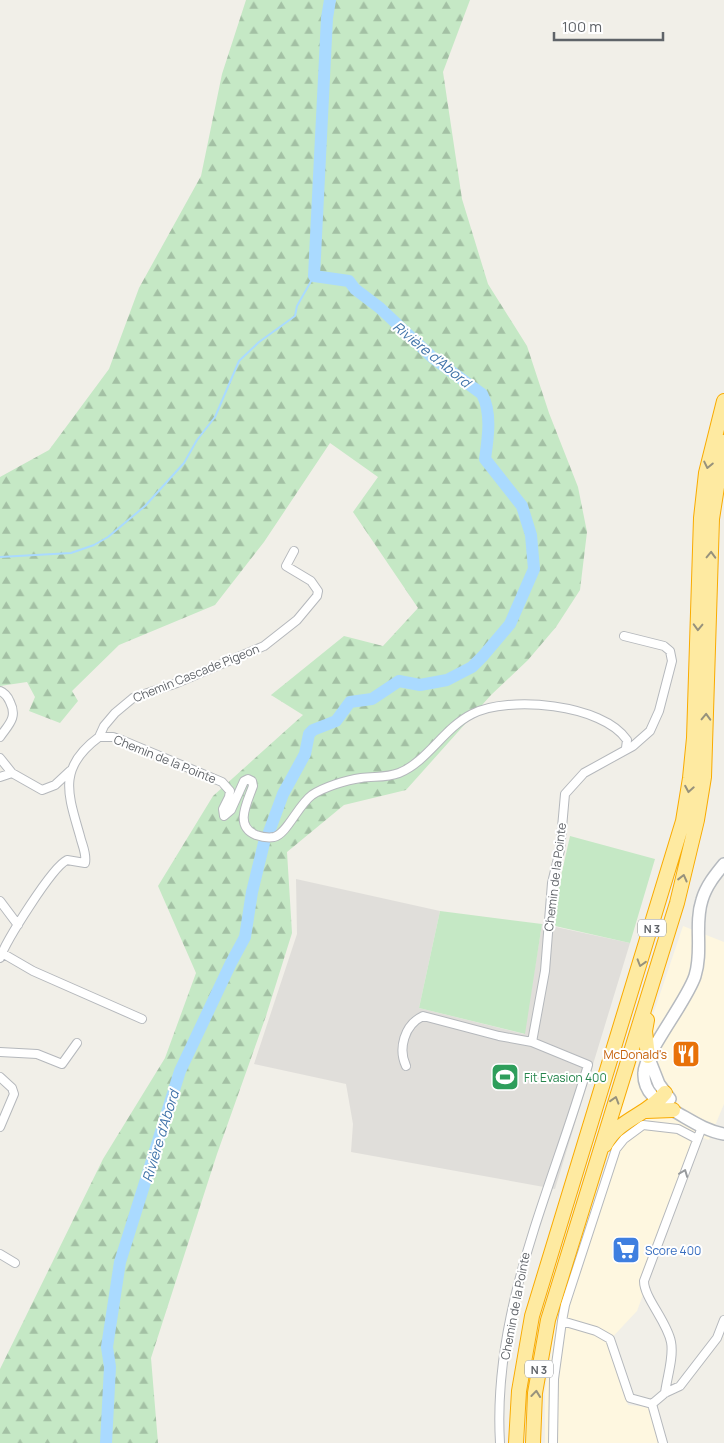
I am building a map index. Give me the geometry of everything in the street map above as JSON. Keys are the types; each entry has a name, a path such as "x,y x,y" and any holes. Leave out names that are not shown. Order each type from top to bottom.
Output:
{"highway":[{"name":"N 3","path":"516,1443 519,1391 532,1316 683,821 694,738 701,518 706,474 724,401"},
{"name":"N 3","path":"533,1443 539,1370 554,1297 677,903 697,820 704,777 712,519 724,442"},
{"path":"648,1056 644,1031 677,903"},
{"path":"554,1297 562,1280 603,1149 610,1136 619,1126 646,1111 662,1097"},
{"path":"646,1111 679,1114"}],"main road":[{"path":"724,864 702,898 696,974 677,1011 648,1056 644,1080 652,1096 662,1097 679,1114 702,1127 724,1134"}],"street":[{"name":"Chemin Cascade Pigeon","path":"99,737 104,726 115,713 133,698 177,683 264,646 297,620 317,596 318,591 312,581 286,566 294,551"},
{"path":"624,636 664,646 670,651 672,661 659,711 650,731 643,739 626,748"},
{"path":"0,690 8,698 14,714 10,724 0,737"},
{"name":"Chemin de la Pointe","path":"1,956 18,925 63,862 85,862 85,853 68,790 68,781 81,754 99,737 113,737 124,740 222,782 230,791 223,809 224,816 231,810 244,781 248,779 252,781 253,786 242,819 244,826 256,834 267,838 282,833 296,811 311,796 350,780 399,773 418,760 444,735 471,714 487,708 524,704 553,706 604,720 617,728 627,740 626,748 584,773 570,787 564,799 562,833 552,883 545,971 532,1042 588,1064 520,1271 498,1404 500,1443"},
{"path":"0,758 12,773 42,790 55,785 73,768"},
{"path":"0,777 12,773"},
{"path":"0,901 18,925"},
{"path":"1,956 142,1020"},
{"path":"406,1066 402,1058 403,1041 412,1026 423,1016 499,1036 532,1042"},
{"path":"0,1052 37,1054 62,1064 77,1043"},
{"path":"0,1077 12,1088 14,1094 0,1127"},
{"path":"678,1129 679,1114"},
{"path":"553,1443 554,1380 562,1321 569,1288 616,1149 624,1139 643,1125 678,1129 697,1139"},
{"path":"665,1392 671,1342 658,1310 644,1292 644,1281 702,1127"},
{"path":"0,1254 16,1263"},
{"path":"652,1404 665,1392 680,1386 718,1338 724,1320"},
{"path":"562,1321 596,1331 610,1339 627,1393 635,1400 652,1404"},
{"path":"652,1404 663,1443"}],"shaded area":[{"path":"296,879 440,911 419,1008 524,1034 542,924 630,943 555,1189 351,1152 353,1124 346,1084 254,1064 297,934"},
{"path":"683,926 724,942 724,1104 709,1140 701,1137 637,1311 607,1343 628,1405 658,1408 666,1443 545,1443 545,1392 558,1307 610,1150 618,1118"}],"green space":[{"path":"246,0 470,0 443,72 462,199 488,284 527,346 549,413 578,487 587,532 580,590 556,627 528,660 491,695 406,790 344,805 287,852 292,933 266,1016 217,1154 151,1358 158,1443 0,1443 0,1369 103,1159 165,1058 196,973 158,886 213,796 303,715 271,695 344,636 383,646 418,608 353,512 378,477 330,443 264,542 215,605 119,645 72,691 78,701 60,723 29,711 35,697 27,682 0,686 0,477 49,450 109,369 139,288 201,176 222,74"},
{"path":"570,836 655,859 630,943 555,926 559,885"},
{"path":"440,911 542,924 525,1034 419,1008"}],"waterway":[{"name":"Rivière d'Abord","path":"269,832 283,794 305,754 309,734 313,730 336,721 350,702 372,699 399,681 420,685 447,680 472,667 510,624 534,569 531,535 522,506 485,459 488,417 482,394 433,358 380,308 355,289 349,281 314,276 327,18 330,0"},
{"path":"0,557 71,553 94,545 108,537 145,506 184,463 197,440 215,417 239,361 259,342 295,316 297,306 314,276"},
{"name":"Rivière d'Abord","path":"106,1443 110,1367 107,1347 120,1262 180,1071 245,937 252,892 264,843"}],"place":[{"name":"McDonald's","path":"686,1054"},
{"name":"Fit Evasion 400","path":"505,1077"},
{"name":"Score 400","path":"626,1250"}]}
